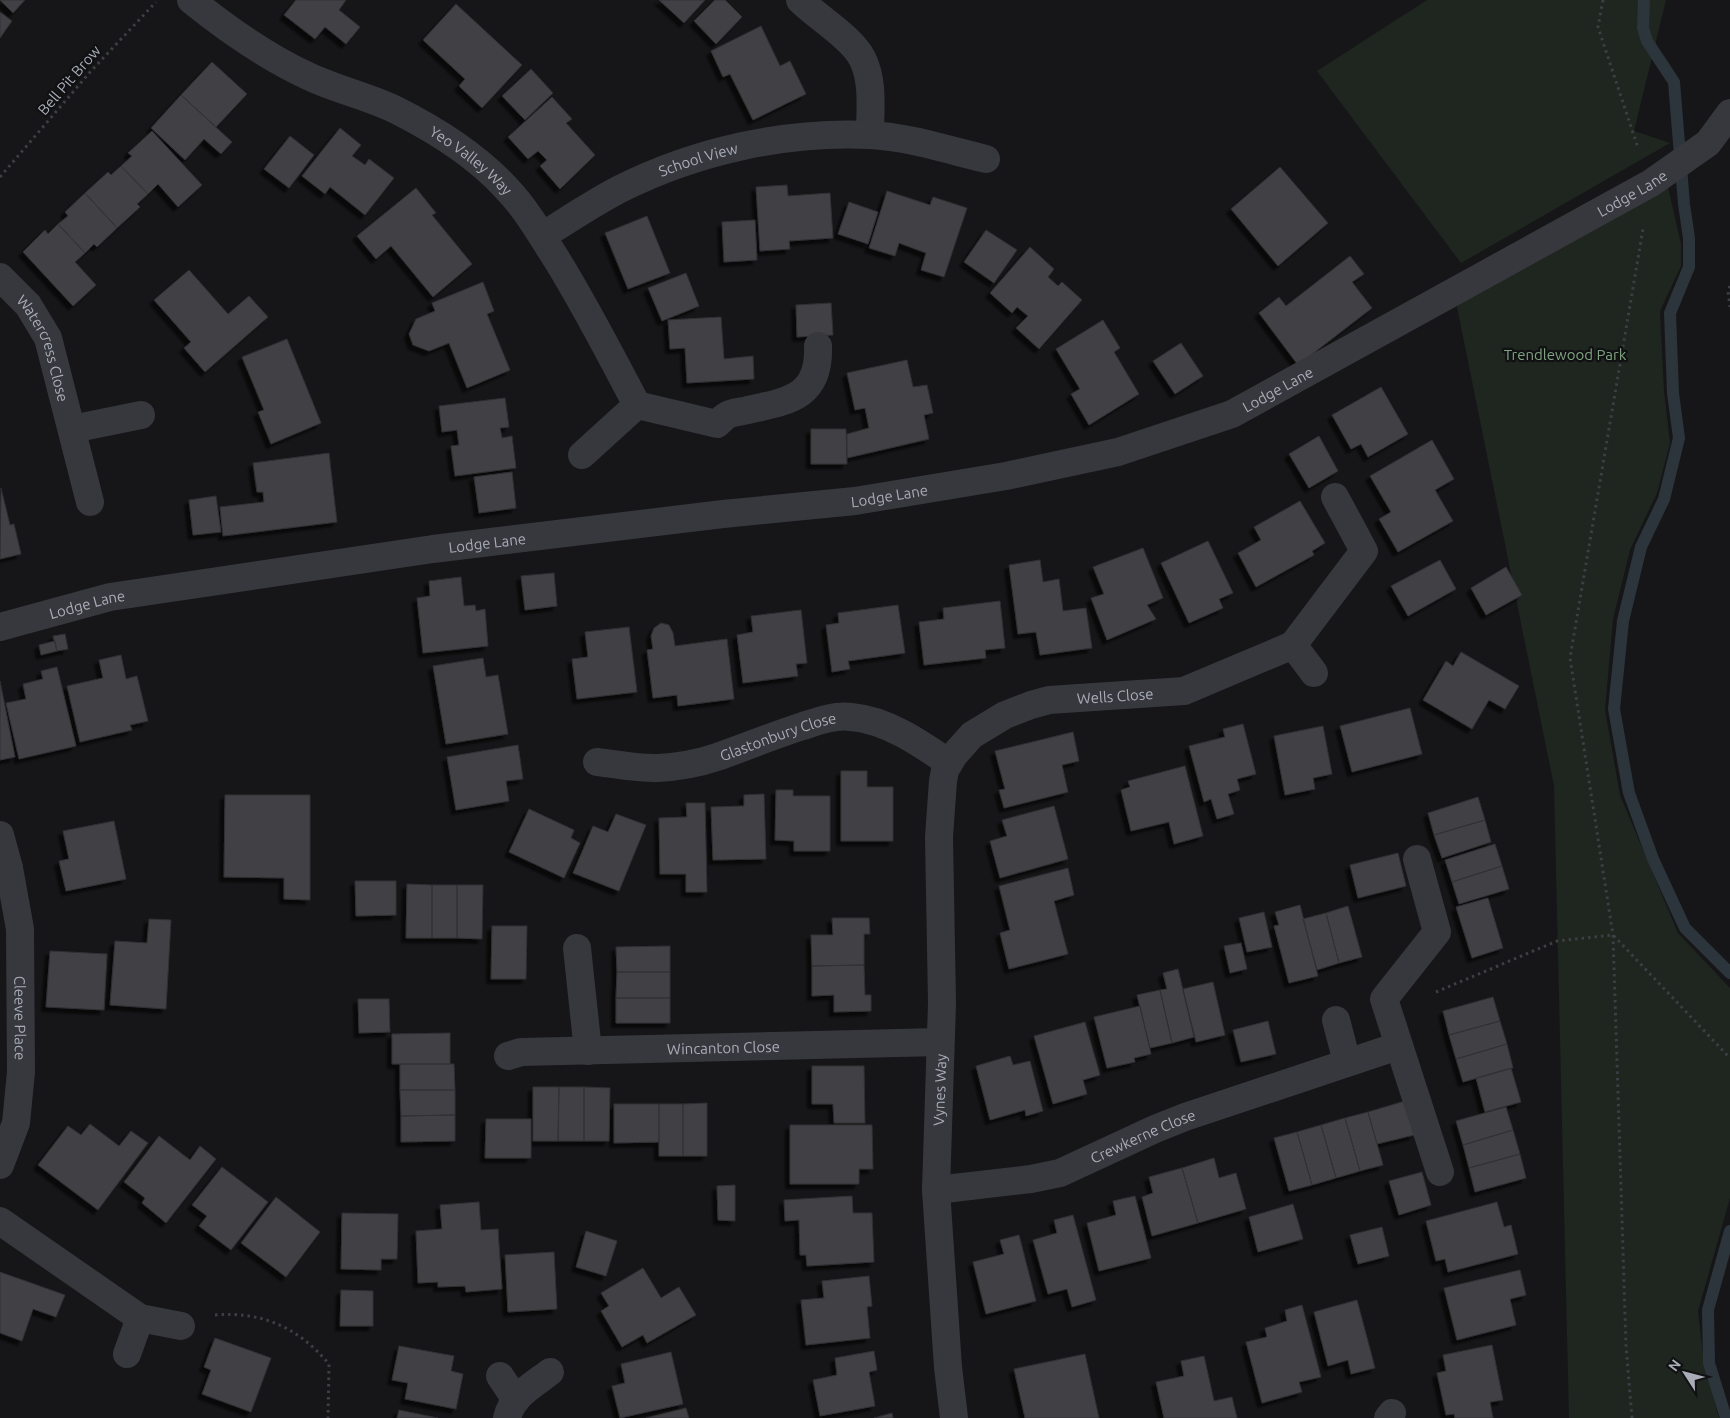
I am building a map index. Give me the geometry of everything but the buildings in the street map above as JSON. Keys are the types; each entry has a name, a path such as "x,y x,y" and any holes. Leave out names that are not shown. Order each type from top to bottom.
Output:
{"street":[{"name":"Yeo Valley Way","path":"210,5 291,68 397,110 450,142 485,168 525,210 542,236 583,302 638,405"},
{"path":"804,5 848,42 862,58 870,88 870,135"},
{"name":"Lodge Lane","path":"0,627 110,597 433,548 723,514 855,501 1006,476 1118,452 1232,414 1654,181 1701,149 1730,113"},
{"name":"School View","path":"542,236 598,201 651,175 695,159 740,147 782,139 870,135 919,143 986,159"},
{"name":"Watercress Close","path":"0,277 28,305 39,320 48,338 90,502"},
{"path":"582,455 638,405 717,424 726,415 784,403 800,394 815,373 818,366 818,346"},
{"path":"72,429 141,415"},
{"name":"Wells Close","path":"949,763 963,744 977,732 1004,715 1031,705 1050,700 1184,692 1293,645 1364,551 1335,498"},
{"path":"1293,645 1314,673"},
{"name":"Glastonbury Close","path":"597,762 656,768 694,762 716,757 817,722 849,716 888,727 920,744 949,763"},
{"name":"Vynes Way","path":"949,763 945,770 943,781 939,837 942,1003 936,1190 948,1367 954,1418"},
{"name":"Cleeve Place","path":"0,835 5,869 20,929 21,1072 16,1124 0,1166"},
{"path":"1416,860 1437,932 1384,999 1440,1172"},
{"path":"577,948 588,1050"},
{"path":"1336,1020 1348,1062"},
{"name":"Wincanton Close","path":"508,1056 521,1052 940,1042"},
{"name":"Crewkerne Close","path":"936,1190 1031,1179 1060,1173 1177,1120 1398,1046"},
{"path":"0,1221 140,1318 181,1326"},
{"path":"127,1354 140,1318"},
{"path":"512,1409 550,1372"},
{"path":"500,1376 507,1385 512,1409"}],"path":[{"name":"Bell Pit Brow","path":"0,177 91,71 158,0"},
{"path":"1603,0 1598,27 1631,131 1654,181 1570,658 1613,936 1626,1346 1632,1418"},
{"path":"1730,286 1728,291 1730,307"},
{"path":"1434,993 1557,942 1613,936"},
{"path":"1613,936 1730,1058"},
{"path":"181,1326 205,1316 247,1315 266,1319 283,1326 303,1338 316,1348 329,1364 328,1418"}],"green space":[{"path":"1427,0 1666,0 1634,131 1670,143 1461,263 1317,71"},
{"name":"Trendlewood Park","path":"1668,187 1681,244 1681,266 1660,311 1664,391 1670,443 1657,493 1630,550 1613,619 1605,710 1620,795 1678,933 1730,988 1730,1198 1698,1311 1704,1364 1719,1418 1569,1418 1554,786 1456,302"}],"waterway":[{"path":"1644,0 1643,28 1647,41 1674,82 1684,204 1689,238 1689,267 1670,313 1673,393 1679,438 1664,499 1641,547 1623,621 1614,709 1629,793 1653,859 1685,928 1730,973"},
{"path":"1726,1418 1709,1363 1708,1310 1730,1231"}]}
